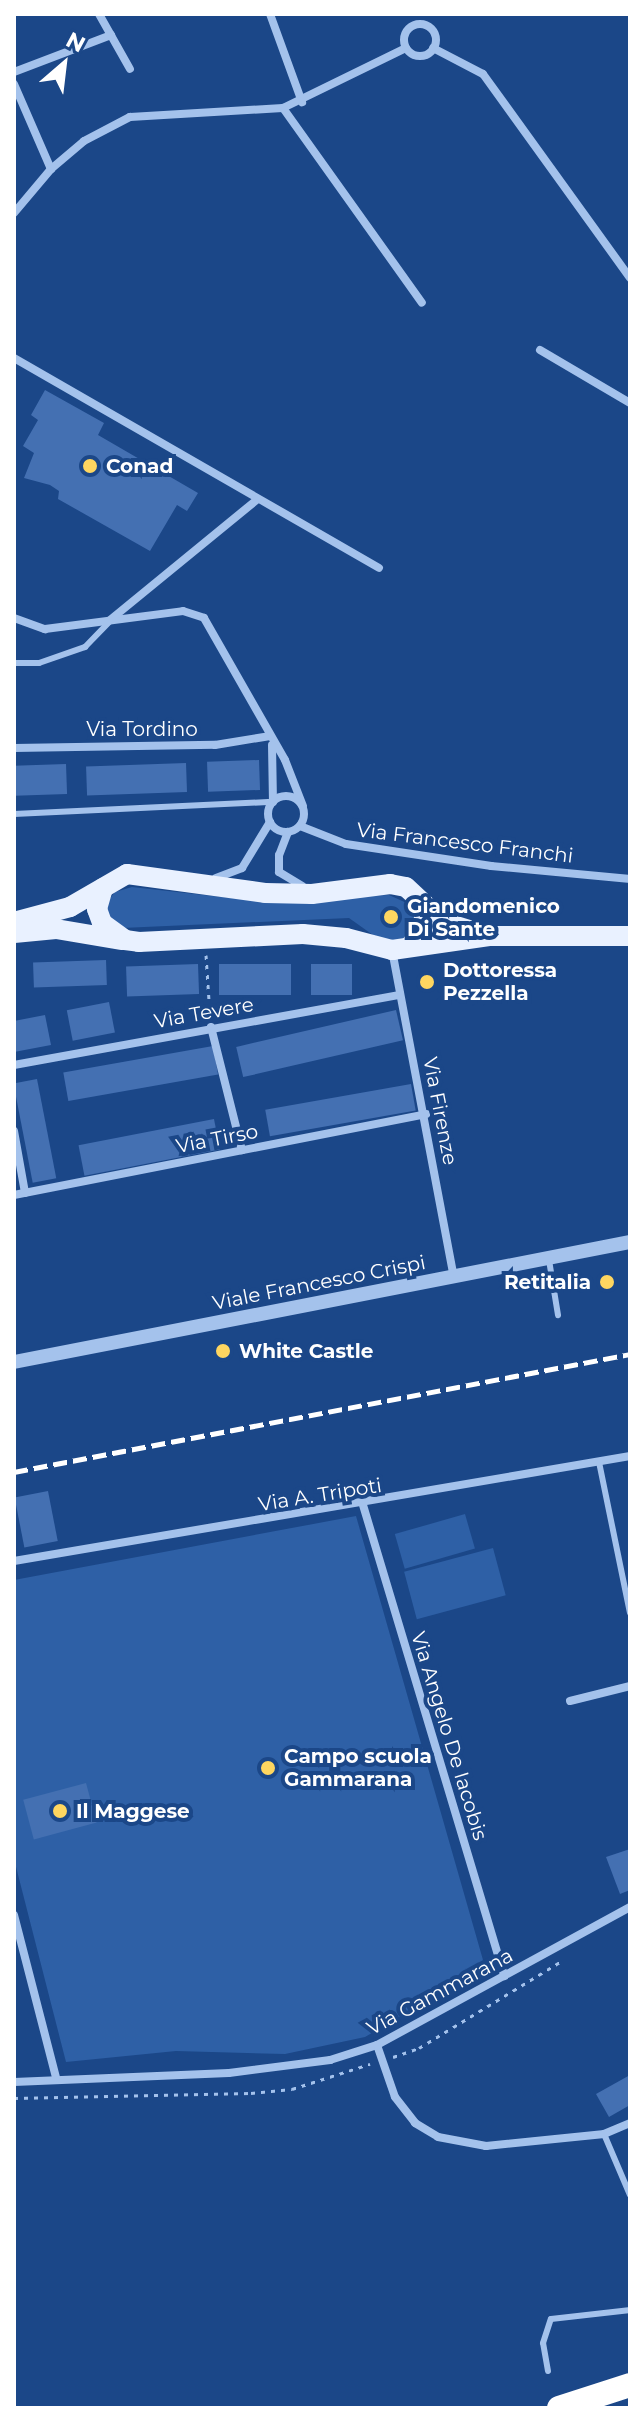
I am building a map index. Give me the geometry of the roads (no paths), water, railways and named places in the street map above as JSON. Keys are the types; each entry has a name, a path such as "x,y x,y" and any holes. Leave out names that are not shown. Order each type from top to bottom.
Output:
{"highway":[{"path":"559,2408 630,2385"}],"main road":[{"path":"14,922 70,907 127,874 265,893 398,885 453,925 489,936"},
{"path":"103,888 99,916 125,940"},
{"path":"400,948 423,930 425,905"},
{"path":"14,933 56,929 125,940 303,934 400,948 489,936 630,936"}],"street":[{"path":"99,14 130,69"},
{"path":"270,14 302,102"},
{"path":"406,48 405,34 421,19 434,33 433,48"},
{"path":"14,72 111,35"},
{"path":"14,213 51,169 84,141 130,117 283,108 302,102 406,48"},
{"path":"406,48 420,56 433,48"},
{"path":"433,48 483,74 630,278"},
{"path":"14,84 51,169"},
{"path":"283,108 422,303"},
{"path":"540,350 630,403"},
{"path":"14,358 379,568"},
{"path":"109,621 258,499"},
{"path":"14,618 45,629 183,611 204,618 270,736 303,806 300,826 288,832 279,855 279,872 291,882 327,889"},
{"path":"189,881 227,877 242,868 270,822 276,766 270,736"},
{"name":"Via Tordino","path":"14,748 215,745 270,736"},
{"path":"273,802 289,796 303,806"},
{"path":"270,822 288,832"},
{"name":"Via Francesco Franchi","path":"300,826 346,844 491,866 630,879"},
{"name":"Via Firenze","path":"400,948 400,995 426,1114 454,1278"},
{"name":"Via Tevere","path":"14,1065 400,995"},
{"path":"211,1027 242,1150"},
{"name":"Via Tirso","path":"14,1195 426,1114"},
{"path":"14,1131 25,1193"},
{"name":"Viale Francesco Crispi","path":"14,1362 630,1242"},
{"name":"Via A. Tripoti","path":"14,1561 363,1505 630,1456"},
{"name":"Via Angelo De Iacobis","path":"363,1505 504,1976"},
{"path":"570,1701 630,1686"},
{"name":"Via Gammarana","path":"14,2082 56,2077 282,2068 377,2045 630,1907"},
{"path":"14,1915 56,2077"},
{"path":"377,2045 395,2097 415,2123 438,2137 486,2146 604,2134 630,2123"}],"lane":[{"path":"14,663 39,663 85,647 109,621"},
{"path":"14,814 273,802"},
{"path":"549,1259 558,1315"},
{"path":"599,1462 630,1613"},
{"path":"604,2134 630,2195"},
{"path":"548,2371 543,2343 551,2319 630,2310"}],"railway":[{"path":"14,1472 630,1354"}],"place":[{"name":"Conad","path":"90,466"},
{"name":"Giandomenico Di Sante","path":"391,917"},
{"name":"Dottoressa Pezzella","path":"427,982"},
{"name":"Retitalia","path":"607,1282"},
{"name":"White Castle","path":"223,1351"},
{"name":"Campo scuola Gammarana","path":"268,1768"},
{"name":"Il Maggese","path":"60,1811"}]}
